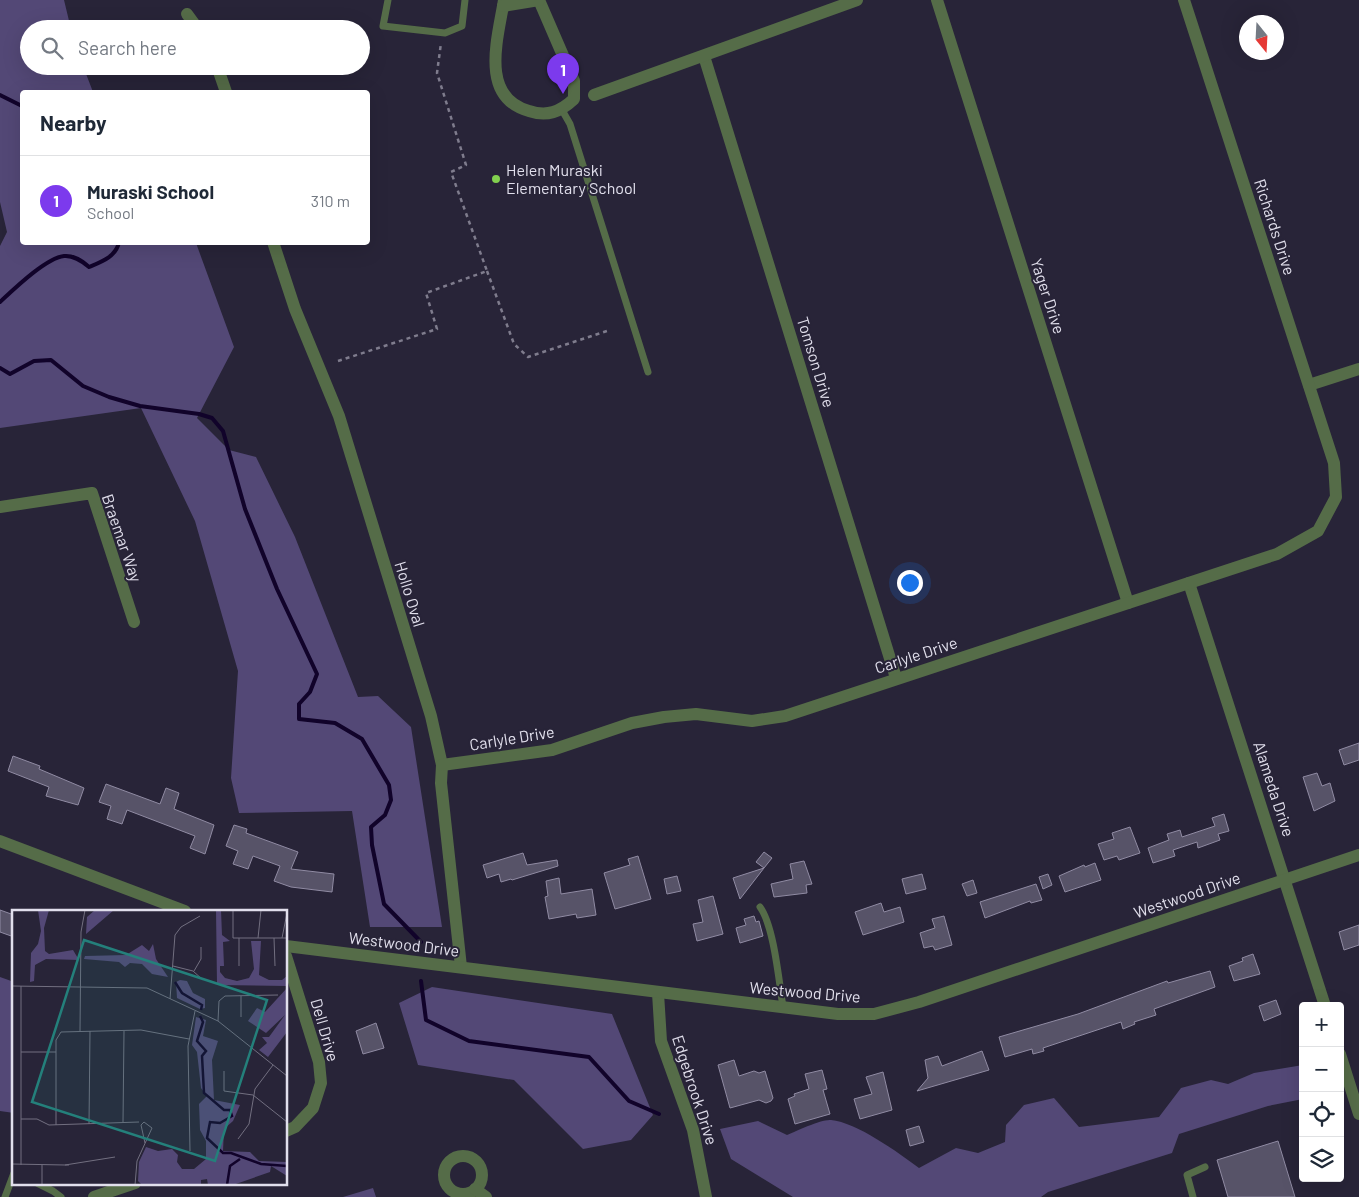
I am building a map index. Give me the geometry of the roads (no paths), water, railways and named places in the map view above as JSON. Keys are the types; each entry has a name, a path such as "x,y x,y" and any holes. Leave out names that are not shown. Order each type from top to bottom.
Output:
{"street":[{"path":"539,0 574,81 574,99 562,110 541,115 522,110 506,99 497,85 495,68 504,3 539,0"},
{"path":"594,95 857,0"},
{"name":"Yager Drive","path":"937,0 1128,603"},
{"name":"Richards Drive","path":"1184,0 1334,463"},
{"path":"187,14 191,20"},
{"name":"Tomson Drive","path":"704,56 896,678"},
{"path":"220,75 225,90"},
{"name":"Hollo Oval","path":"274,245 295,309 339,416 431,716 442,765 441,783 461,967"},
{"path":"1309,385 1359,368"},
{"name":"Carlyle Drive","path":"442,765 552,750 632,723 664,718 696,714 752,721 785,716 1277,554 1318,531 1336,497 1334,463"},
{"name":"Braemar Way","path":"0,507 92,493 134,622"},
{"name":"Alameda Drive","path":"1190,583 1324,1002"},
{"path":"0,841 182,910"},
{"name":"Westwood Drive","path":"288,946 838,1014 874,1014 919,1002 1359,855"},
{"name":"Dell Drive","path":"288,962 319,1062 321,1083 313,1108 295,1127 288,1130"},
{"name":"Edgebrook Drive","path":"658,993 661,1041 693,1130 706,1197"},
{"path":"1344,1067 1359,1114"},
{"path":"94,1197 132,1184"},
{"path":"475,1189 486,1197"}],"lane":[{"path":"388,0 384,26 445,33 462,26 465,0"},
{"path":"562,110 570,124 648,372"},
{"path":"760,907 770,934 783,1007"},
{"path":"1193,1197 1187,1176 1205,1167"},
{"path":"5,1197 12,1178"},
{"path":"39,1184 54,1191 61,1197"}],"waterway":[{"path":"0,95 20,105"},
{"path":"0,302 30,275 48,262 64,256 71,256 89,267 103,261 115,252 118,245"},
{"path":"0,368 10,374 34,361 51,360 83,386 109,397 140,406 199,414 212,418 223,431 245,509 277,589 317,674 310,692 299,704 299,719 335,723 362,739 389,785 391,800 385,815 371,827 372,845 384,904 421,942"},
{"path":"421,981 426,1020 469,1041 589,1057 629,1101 659,1114"}],"place":[{"name":"Muraski School","path":"563,94"},
{"name":"Helen Muraski Elementary School","path":"496,179"}]}
